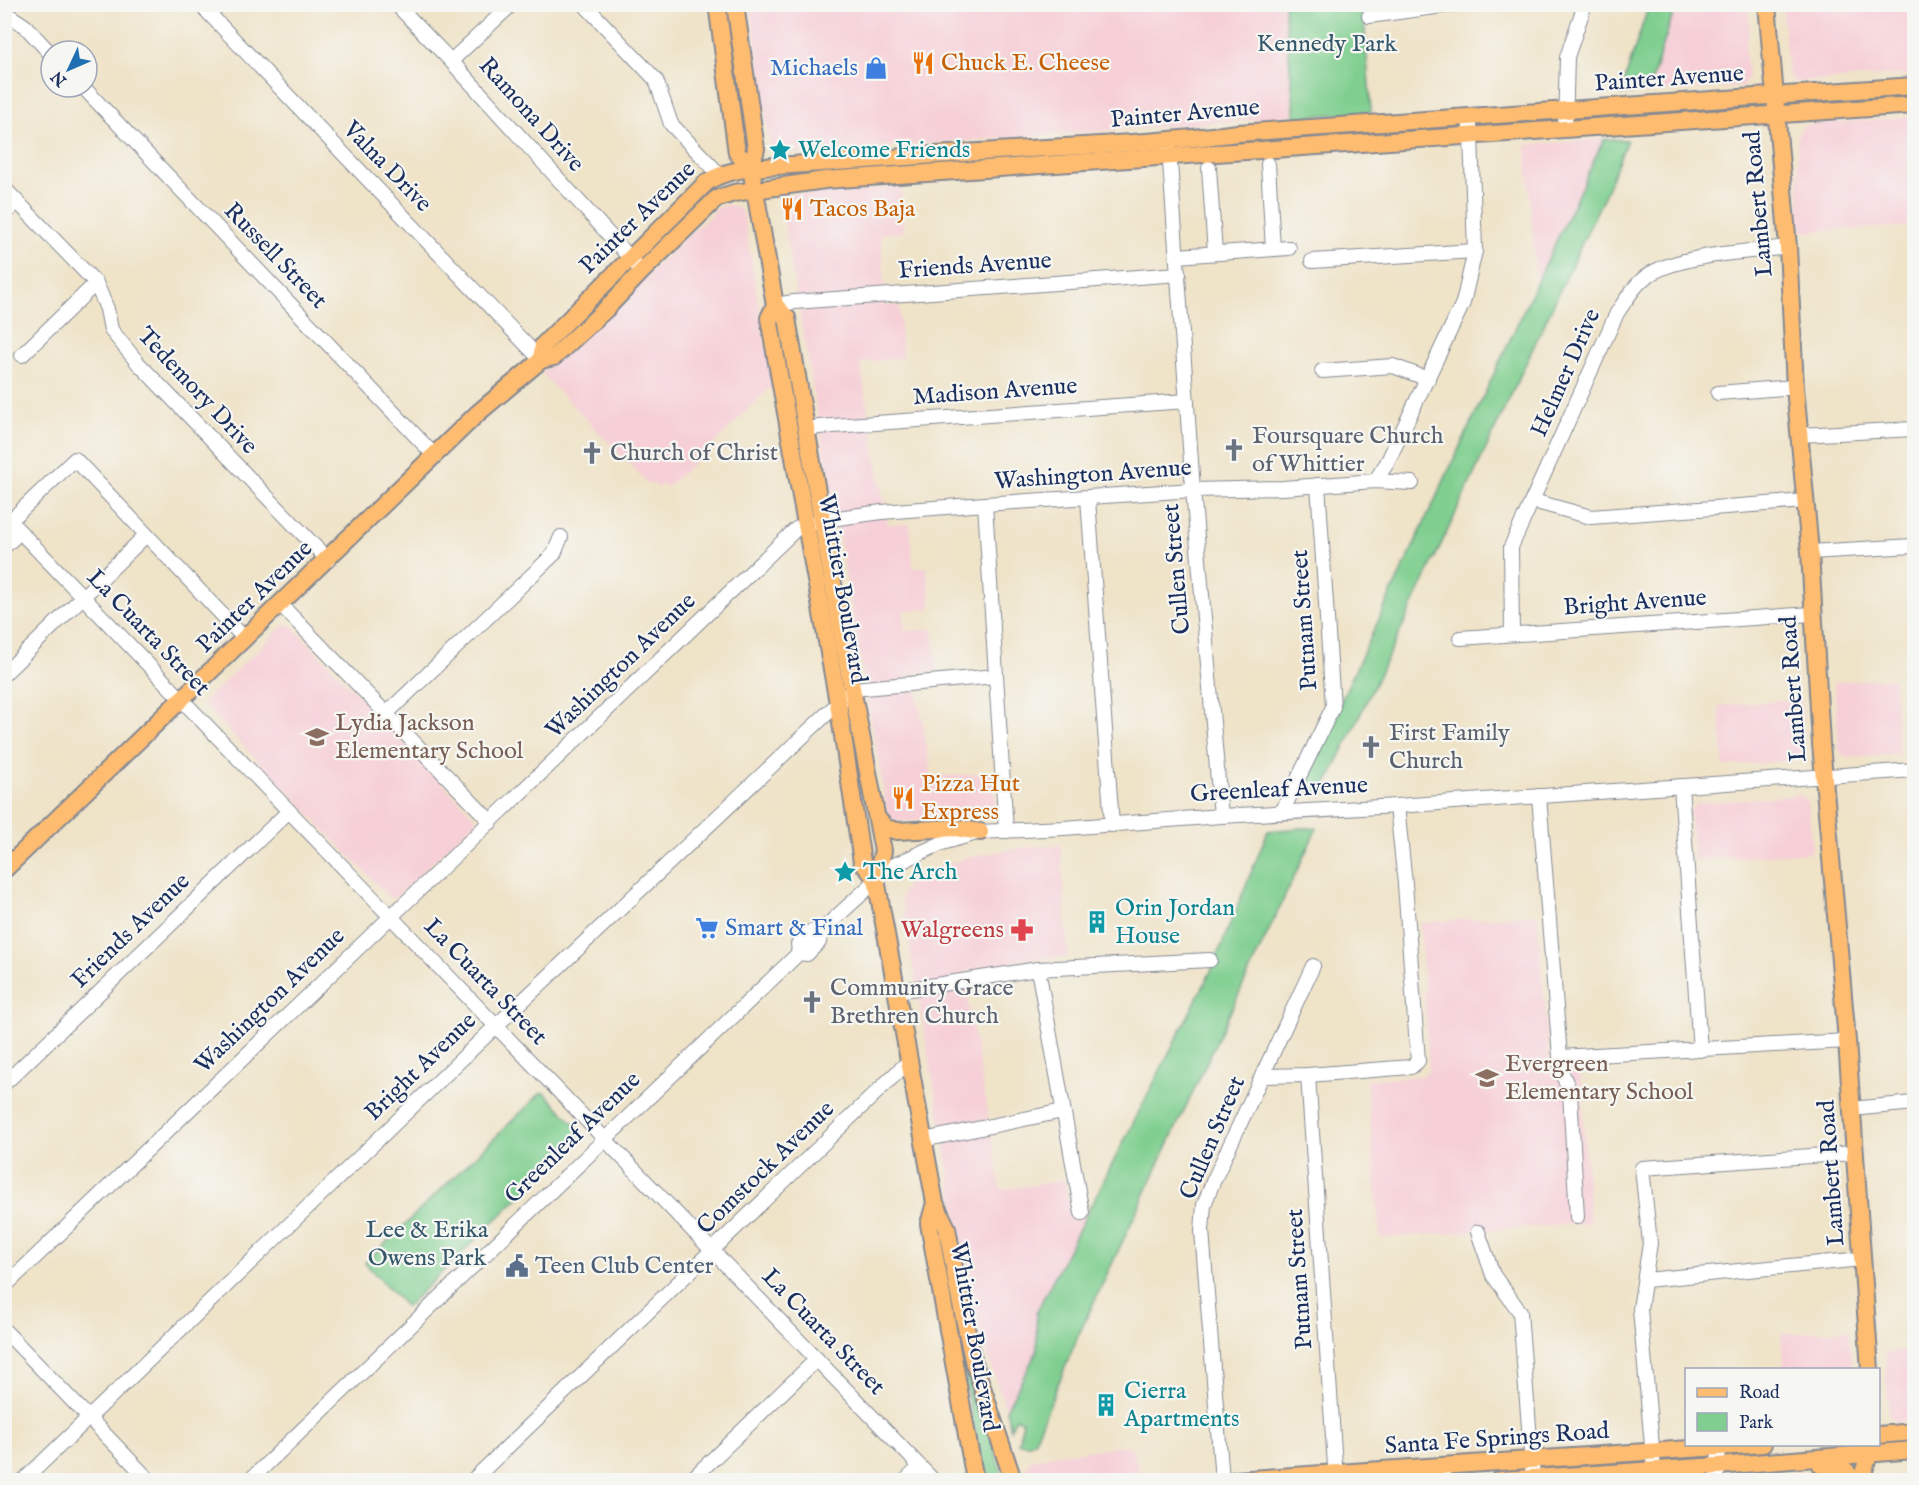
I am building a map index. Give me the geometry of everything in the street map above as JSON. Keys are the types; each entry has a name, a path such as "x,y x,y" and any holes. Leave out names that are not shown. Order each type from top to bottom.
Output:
{"main road":[{"name":"Whittier Boulevard","path":"717,4 737,153 751,168"},
{"name":"Whittier Boulevard","path":"735,4 756,149 751,168 754,190 775,305 787,318 883,851 876,879 934,1203 947,1228 974,1360 1014,1476"},
{"name":"Lambert Road","path":"1767,4 1788,247 1795,387 1810,552 1812,614 1870,1368"},
{"name":"Painter Avenue","path":"1470,127 1565,110 1669,105 1914,86"},
{"name":"Painter Avenue","path":"4,870 182,701 478,413 541,360 554,357 716,200 734,193 815,181 1067,163 1169,147 1470,127 1622,126 1914,105"},
{"name":"Painter Avenue","path":"541,360 543,345 707,182 719,174 751,168 1118,143 1169,147"},
{"path":"1067,163 1075,154 1110,151 1118,143"},
{"name":"Whittier Boulevard","path":"775,305 769,318 838,703 862,862 876,879"},
{"path":"877,818 886,828 897,831 956,828 980,832"},
{"name":"Whittier Boulevard","path":"934,1203 929,1224 976,1480"},
{"path":"1880,1435 1914,1432"},
{"name":"Santa Fe Springs Road","path":"1500,1480 1533,1478 1654,1461 1741,1446"},
{"path":"1861,1480 1871,1449"},
{"name":"Santa Fe Springs Road","path":"1235,1480 1443,1474 1532,1461 1654,1461 1717,1473 1770,1461 1871,1449 1914,1450"},
{"path":"1770,1461 1783,1467 1838,1465 1850,1474 1851,1480"}],"street":[{"name":"Valna Drive","path":"200,4 541,360"},
{"name":"Ramona Drive","path":"396,4 451,61 642,271"},
{"path":"451,61 512,4"},
{"path":"584,4 656,80 671,124 719,174"},
{"path":"1369,16 1457,4"},
{"path":"1565,128 1567,57 1585,4"},
{"path":"4,12 25,26 39,41"},
{"name":"Russell Street","path":"94,99 435,456"},
{"path":"1375,481 1388,464 1463,303 1475,250 1470,127"},
{"name":"Cullen Street","path":"1169,147 1193,490 1221,816"},
{"path":"1268,164 1273,249"},
{"path":"1209,168 1215,253"},
{"name":"Tedemory Drive","path":"4,188 96,284 107,309 111,330 138,363 328,560"},
{"path":"4,214 17,202"},
{"name":"Helmer Drive","path":"1512,634 1511,547 1617,313 1649,274 1675,262 1788,247"},
{"path":"1177,256 1289,248"},
{"path":"1312,261 1475,250"},
{"name":"Friends Avenue","path":"775,305 1179,274"},
{"path":"22,356 96,284"},
{"path":"1322,371 1393,366 1428,379"},
{"path":"1718,393 1795,387"},
{"name":"Madison Avenue","path":"806,430 819,427 1187,401"},
{"path":"1800,435 1914,429"},
{"path":"7,518 75,459 245,639"},
{"name":"Washington Avenue","path":"4,1287 796,529 823,520 882,512 985,504 1375,481 1412,483"},
{"name":"Putnam Street","path":"1282,812 1333,707 1318,485"},
{"path":"1088,499 1112,825"},
{"path":"1533,501 1591,516 1806,501"},
{"path":"985,504 1006,831"},
{"name":"La Cuarta Street","path":"7,518 933,1480"},
{"path":"4,547 20,532"},
{"path":"4,675 146,535"},
{"path":"387,713 554,554 561,537"},
{"path":"1810,552 1914,546"},
{"path":"281,604 491,822"},
{"name":"Bright Avenue","path":"1461,638 1812,614"},
{"path":"853,689 996,676"},
{"name":"Bright Avenue","path":"24,1480 496,1026 853,689"},
{"name":"Greenleaf Avenue","path":"250,1480 799,953 807,954 819,942 821,931 876,879 892,866 910,856 956,838 980,832 1914,770"},
{"path":"1681,786 1700,1050"},
{"path":"1539,796 1560,1058 1562,1073 1570,1092 1578,1217"},
{"path":"1264,1076 1411,1067 1418,1061 1397,806"},
{"name":"Friends Avenue","path":"4,1084 289,811"},
{"path":"897,991 1038,969 1210,960"},
{"name":"Cullen Street","path":"1222,1480 1202,1231 1204,1205 1313,966"},
{"path":"1038,969 1082,1213"},
{"path":"1560,1058 1846,1041"},
{"name":"Comstock Avenue","path":"473,1480 909,1062"},
{"name":"Putnam Street","path":"1308,1075 1336,1477"},
{"path":"1851,1109 1914,1103"},
{"path":"923,1140 1063,1111"},
{"path":"1654,1461 1640,1309 1650,1243 1642,1168 1853,1153"},
{"path":"1478,1232 1493,1275 1520,1312 1533,1478"},
{"path":"1646,1280 1862,1259"},
{"path":"4,1330 149,1480"},
{"path":"691,1480 817,1359"},
{"path":"1717,1473 1719,1448"},
{"path":"906,1480 921,1467"}],"shaded area":[{"path":"750,5 1283,5 1293,117 779,153 770,146"},
{"path":"1676,5 1748,5 1750,29 1745,47 1748,77 1742,86 1650,92"},
{"path":"1782,5 1914,5 1914,74 1795,82 1788,75"},
{"path":"1914,117 1914,226 1800,232 1797,136 1804,125"},
{"path":"1603,139 1536,281 1526,145"},
{"path":"901,187 904,232 881,234 886,306 899,305 902,358 860,363 888,524 910,524 913,568 926,567 932,609 903,611 905,631 933,629 938,671 914,673 932,777 993,773 996,809 990,816 911,821 893,821 888,817 780,202 785,195"},
{"path":"735,206 743,213 773,387 766,391 712,446 667,487 663,483 658,488 653,482 650,485 541,373 719,207"},
{"name":"Lydia Jackson Elementary School","path":"284,625 291,625 475,817 476,821 396,897 390,898 206,707 204,701"},
{"path":"1894,678 1899,754 1846,758 1839,750 1834,682"},
{"path":"1801,699 1803,754 1797,760 1724,766 1719,706"},
{"path":"1800,795 1808,801 1812,852 1694,860 1689,811 1698,803"},
{"path":"1061,845 1068,956 1020,961 963,972 1001,1190 1065,1180 1071,1216 1086,1215 1036,1313 1037,1351 1006,1409 981,1335 959,1230 901,897 907,885 935,868 969,857 1025,847"},
{"name":"Evergreen Elementary School","path":"1537,914 1550,1064 1557,1070 1580,1070 1590,1223 1380,1238 1366,1080 1421,1076 1429,1071 1420,923"},
{"path":"1849,1330 1852,1368 1784,1368 1781,1334"},
{"path":"1914,1351 1914,1420 1897,1422 1889,1415 1885,1353"},
{"path":"1116,1446 1131,1446 1143,1480 1028,1480 1025,1469 1031,1460 1068,1452 1102,1448 1104,1450"}],"green space":[{"name":"Kennedy Park","path":"1284,5 1363,5 1371,112 1295,117"},
{"path":"1649,5 1676,5 1648,92 1636,87 1632,94 1620,94"},
{"path":"1604,139 1627,140 1606,192 1322,794 1312,794 1300,788"},
{"path":"1317,828 1078,1336 1035,1440 1030,1444 1018,1443 1023,1422 1015,1418 1011,1429 1006,1410 1037,1351 1036,1313 1211,971 1268,831"},
{"name":"Lee & Erika Owens Park","path":"541,1093 545,1093 579,1129 579,1139 406,1307 365,1263"},
{"path":"958,1340 960,1340 1004,1480 989,1480 983,1463"}],"place":[{"name":"Chuck E. Cheese","path":"923,63"},
{"name":"Michaels","path":"876,68"},
{"name":"Welcome Friends","path":"780,150"},
{"name":"Tacos Baja","path":"792,209"},
{"name":"Foursquare Church of Whittier","path":"1234,450"},
{"name":"Church of Christ","path":"592,453"},
{"name":"Lydia Jackson Elementary School","path":"317,737"},
{"name":"First Family Church","path":"1371,747"},
{"name":"Pizza Hut Express","path":"903,798"},
{"name":"The Arch","path":"845,872"},
{"name":"Orin Jordan House","path":"1097,922"},
{"name":"Smart & Final","path":"707,928"},
{"name":"Walgreens","path":"1022,930"},
{"name":"Community Grace Brethren Church","path":"812,1002"},
{"name":"Evergreen Elementary School","path":"1487,1078"},
{"name":"Teen Club Center","path":"517,1266"},
{"name":"Cierra Apartments","path":"1106,1405"}]}
